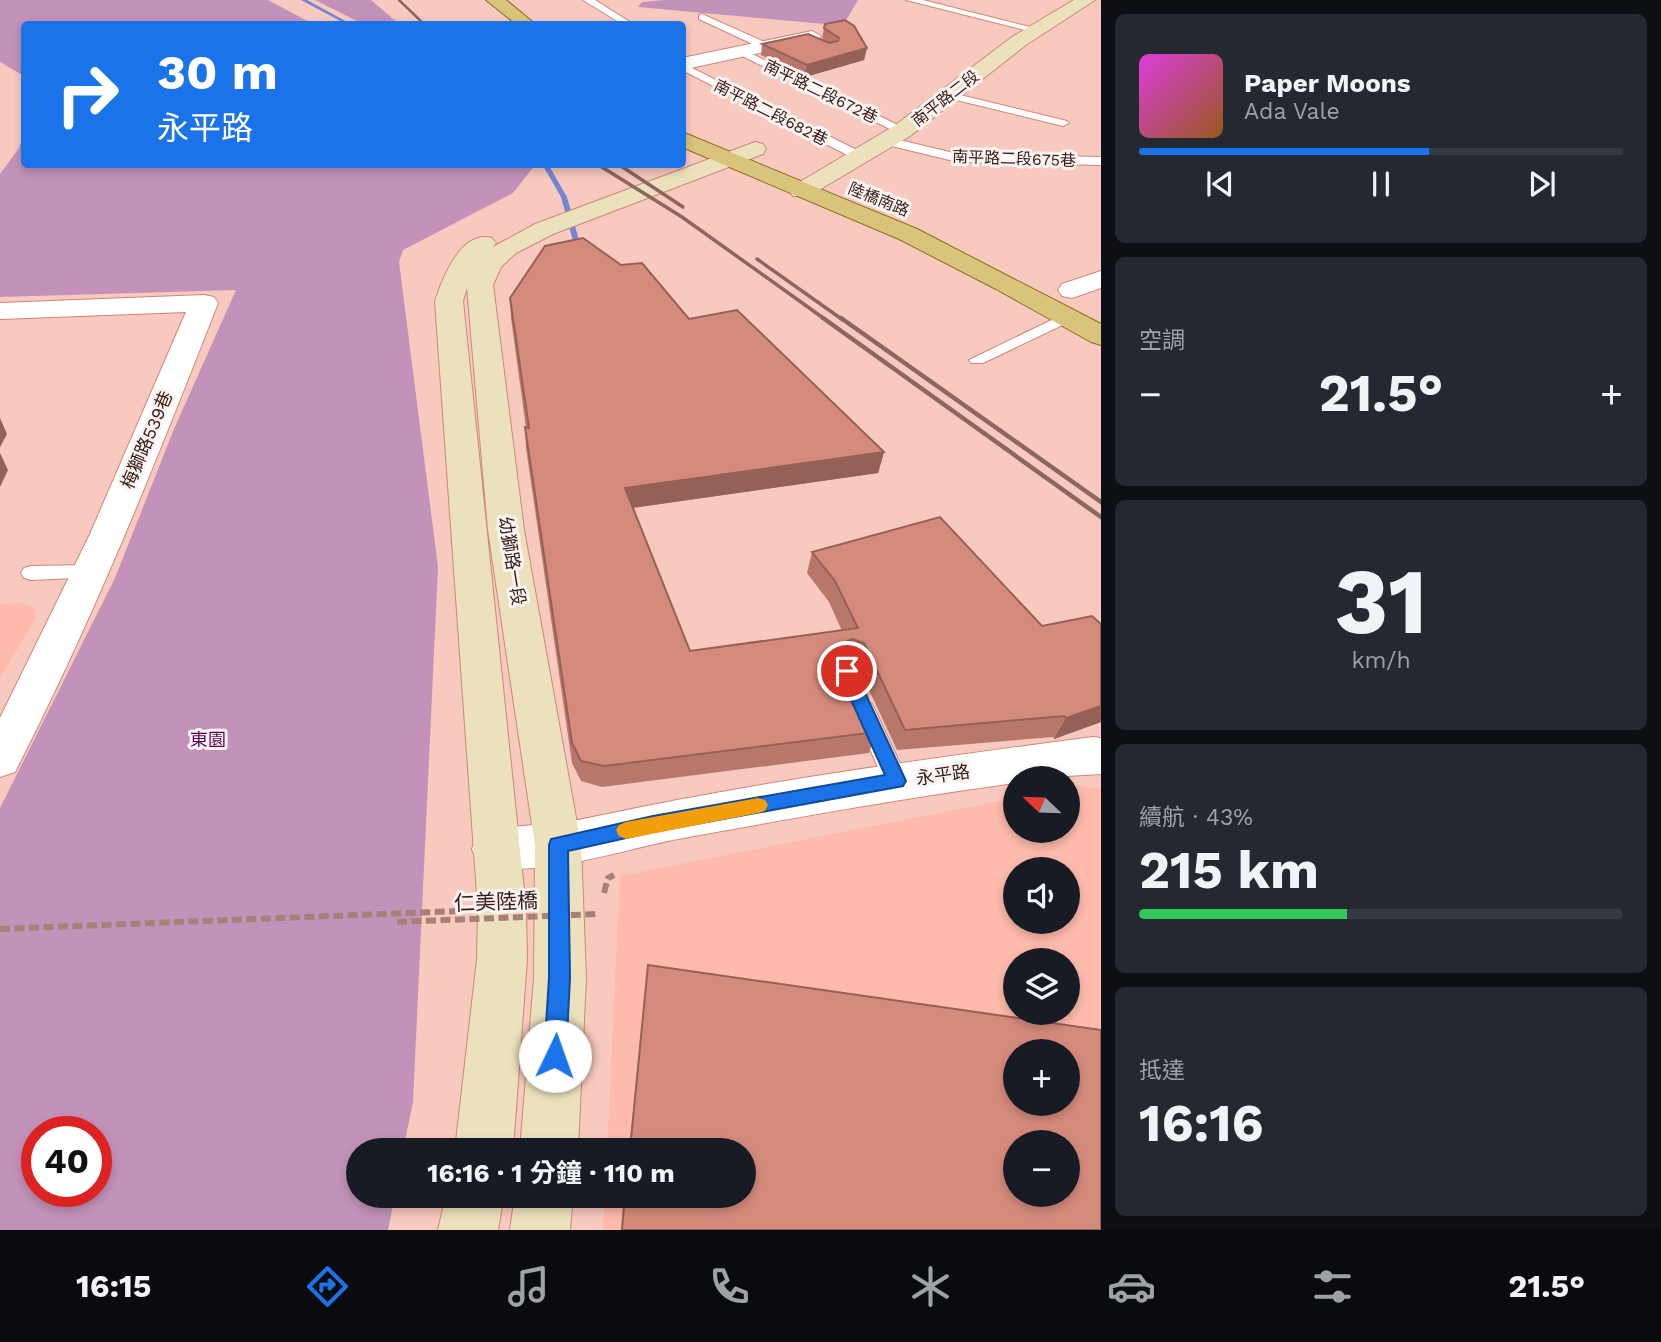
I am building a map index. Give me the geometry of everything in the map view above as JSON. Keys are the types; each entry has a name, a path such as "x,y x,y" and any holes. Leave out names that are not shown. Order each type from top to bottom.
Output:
{"main road":[{"path":"495,0 522,21"},
{"name":"陸橋南路","path":"686,139 728,146 826,177 943,225"},
{"name":"陸橋南路","path":"728,146 802,191 1057,297"},
{"path":"1057,297 1101,306"},
{"path":"1057,297 1101,336"}],"street":[{"name":"南平路二段","path":"802,191 894,136 1037,30 1086,0"},
{"path":"687,61 813,39"},
{"path":"686,158 728,146"},
{"name":"幼獅路一段","path":"686,165 728,146"},
{"path":"485,1138 502,959 502,909 449,301 455,279 468,256 484,241 526,221 658,168"},
{"name":"幼獅路一段","path":"550,1138 559,978 558,845 506,530 480,285 489,264 507,248 679,168"},
{"path":"1057,297 1101,279"},
{"name":"梅獅路539巷","path":"0,311 204,303 150,436 35,693 0,759"},
{"name":"永平路","path":"495,849 558,845 653,824 896,781 1101,756"},
{"path":"468,1230 472,1208"},
{"path":"540,1230 543,1208"}],"lane":[{"path":"588,0 623,21"},
{"path":"911,0 1037,30"},
{"path":"942,7 956,0"},
{"path":"702,17 765,46"},
{"name":"南平路二段672巷","path":"740,51 894,136"},
{"name":"南平路二段682巷","path":"687,61 861,157"},
{"path":"948,95 1063,123"},
{"name":"南平路二段675巷","path":"894,136 958,158 1101,161"},
{"path":"977,360 1057,297"},
{"path":"31,573 89,572"},
{"path":"858,695 896,781"}],"path":[{"name":"仁美陸橋","path":"396,918 598,914 608,878 618,872"},
{"path":"0,929 396,918 502,909"}],"shaded area":[{"path":"23,603 34,608 36,618 0,678 0,604"},
{"path":"1080,786 1101,789 1101,1230 603,1230 604,1208 756,1208 756,1138 608,1138 620,876 1003,800 1003,844 1080,844"}],"green space":[{"path":"0,0 268,0 307,21 21,21 21,74 0,62"},
{"path":"315,0 371,0 396,21 357,21"},
{"path":"858,0 845,22 835,25 638,7 642,2"},
{"name":"東園","path":"21,142 21,168 533,168 513,193 403,250 399,262 438,567 413,1102 406,1138 346,1138 346,1208 392,1208 388,1230 0,1230 0,808 115,578 174,429 236,290 0,297 0,174"}],"building":[{"path":"845,20 854,26 867,48 807,65 762,44 808,34 829,43 838,41 839,38 824,28 825,24"},
{"path":"583,238 621,265 642,263 689,319 737,310 884,452 625,488 690,651 858,628 835,581 812,552 940,517 1042,626 1092,616 1101,624 1101,706 1066,718 1064,716 905,730 864,643 853,639 843,643 840,651 876,732 604,766 581,761 572,743 525,427 529,428 510,298 545,246"},
{"path":"648,965 1003,1016 1003,1025 1066,1025 1101,1030 1101,1230 622,1230 624,1208 756,1208 756,1138 631,1138"}],"waterway":[{"path":"303,0 343,21"},
{"path":"547,168 564,197 576,241 586,247"}],"railway":[{"path":"399,0 421,21"},
{"path":"603,168 682,217 826,320"},
{"path":"624,168 683,207"},
{"path":"757,259 843,320"},
{"path":"823,318 1101,517"},
{"path":"841,318 1101,502"}],"slow traffic":[{"path":"626,830 758,805"}],"route":[{"path":"555,1056 559,978 558,845 653,824 896,781 847,671"}]}
